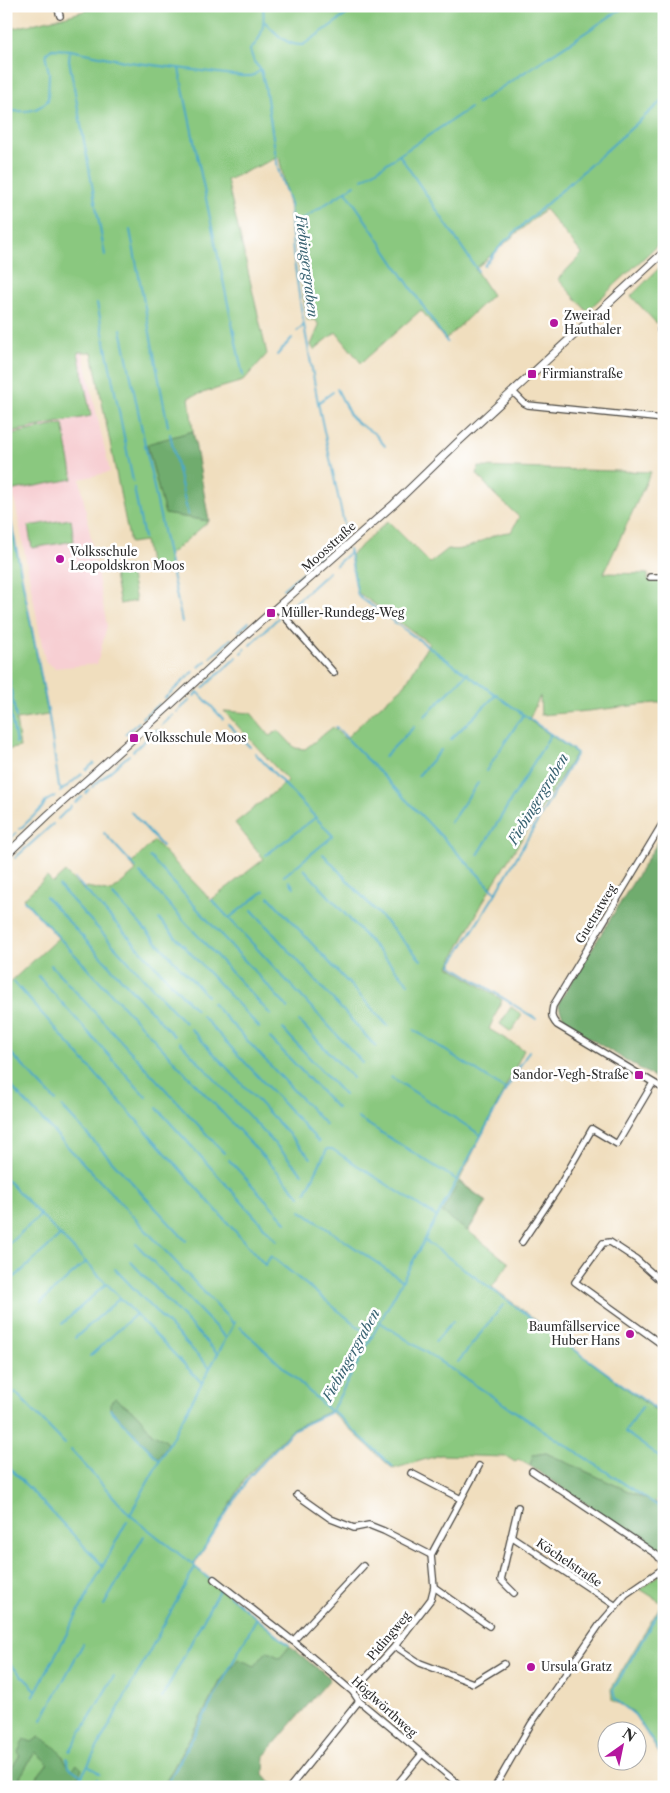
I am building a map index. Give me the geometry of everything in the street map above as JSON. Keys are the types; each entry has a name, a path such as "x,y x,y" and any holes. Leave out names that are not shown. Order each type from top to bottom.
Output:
{"street":[{"path":"57,6 59,15"},
{"name":"Moosstraße","path":"6,855 58,805 394,504 458,442 664,252"},
{"path":"513,392 528,405 664,419"},
{"path":"650,577 664,577"},
{"path":"277,608 334,673"},
{"name":"Guetratweg","path":"653,1083 557,1025 552,1019 553,1006 663,823"},
{"path":"522,1242 557,1190 592,1129 617,1144 653,1083 664,1090"},
{"path":"664,1284 636,1258 610,1242 603,1243 575,1282 664,1346"},
{"path":"297,1495 331,1519 354,1528 370,1525 431,1555 479,1466"},
{"path":"532,1471 657,1555 664,1564"},
{"path":"411,1473 461,1499"},
{"path":"514,1593 501,1580 518,1507"},
{"name":"Köchelstraße","path":"511,1536 616,1606"},
{"name":"Pidingweg","path":"353,1692 395,1646 431,1599 434,1587 431,1555"},
{"path":"293,1641 363,1566"},
{"path":"495,1787 531,1724 600,1624 626,1594 664,1568"},
{"name":"Höglwörthweg","path":"214,1579 293,1641 353,1692 359,1701 462,1787"},
{"path":"434,1587 489,1626"},
{"path":"395,1646 420,1663 473,1683 504,1664"},
{"path":"290,1787 359,1701"},
{"path":"395,1787 422,1754"}],"shaded area":[{"name":"Volksschule Leopoldskron Moos","path":"82,349 110,472 80,479 107,626 97,664 55,668 46,662 44,656 13,491 6,492 6,362"}],"green space":[{"path":"101,6 664,6 664,239 587,311 558,279 582,254 545,209 475,269 492,295 445,340 421,310 361,363 336,332 314,350 311,345 319,326 316,320 307,320 294,228 279,157 227,180 267,354 243,381 189,397 193,431 147,445 165,514 209,521 169,555 170,568 151,574 145,541 130,543 92,352 78,352 91,416 6,433 6,30"},
{"path":"664,263 664,324 657,324 631,296"},
{"path":"63,424 73,479 9,491 6,479 6,435"},
{"path":"193,431 209,521 165,514 147,444"},
{"path":"479,467 651,472 604,573 648,574 648,580 664,580 664,702 541,715 540,696 529,720 576,753 490,889 449,966 502,1000 489,1029 524,1050 459,1181 487,1202 468,1231 509,1263 492,1287 664,1417 664,1490 654,1503 546,1453 533,1455 530,1466 518,1459 515,1462 507,1457 440,1455 393,1469 330,1411 293,1428 247,1476 194,1566 290,1646 280,1658 267,1651 255,1667 221,1680 163,1787 74,1787 82,1769 77,1764 72,1770 66,1765 63,1756 39,1737 20,1755 6,1777 6,986 58,938 23,899 47,877 53,883 65,872 83,890 87,887 111,892 136,871 131,864 154,841 211,900 264,859 235,823 288,781 224,711 251,713 270,736 278,730 295,748 305,749 333,727 345,739 405,685 429,643 357,592 351,555 388,521 430,563 448,549 464,548 495,535 511,532 519,517 494,494 477,474"},
{"path":"6,504 8,506 48,715 16,720 20,747 6,750"},
{"path":"71,519 74,541 32,548 28,526"},
{"path":"129,566 136,601 120,604 113,570"},
{"path":"664,832 664,1083 574,1029 562,1013 559,1002"},
{"path":"511,1007 522,1015 511,1032 500,1024"},
{"path":"459,1182 487,1202 467,1231 442,1212"},
{"path":"115,1398 139,1416 152,1433 166,1441 168,1445 158,1458 110,1408 110,1403"},
{"path":"546,1453 654,1503 658,1502 664,1505 664,1560 652,1548 530,1466 533,1455"},
{"path":"664,1572 664,1761 648,1736 648,1720 638,1720 632,1711 612,1700 611,1689 662,1603 640,1589"},
{"path":"290,1646 330,1679 265,1755 264,1774 275,1787 163,1787 221,1680 238,1659 255,1666 267,1651 280,1658"},
{"path":"39,1737 57,1749 67,1765 72,1769 77,1764 82,1769 74,1787 35,1787 32,1783 48,1763 35,1752 14,1787 6,1787 6,1777 20,1755 18,1752 24,1739 32,1742"},
{"path":"35,1752 48,1763 32,1783 35,1787 14,1787"}],"waterway":[{"name":"Fiebingergraben","path":"263,6 264,19 262,30 258,40 250,50 254,62 261,70 278,169 290,204 293,253 301,308 318,403 346,533"},
{"path":"265,22 286,41 303,45 359,6"},
{"path":"476,104 626,6"},
{"path":"6,111 34,110 48,100 49,73 46,59 47,53 52,49 70,50 129,62 242,76 252,76 261,70"},
{"path":"70,50 69,60 105,255"},
{"path":"179,69 243,376"},
{"path":"484,266 504,242 664,99"},
{"path":"363,179 470,108"},
{"path":"400,156 478,271"},
{"path":"292,226 355,185"},
{"path":"346,191 447,342"},
{"path":"130,230 168,426"},
{"path":"97,303 133,481"},
{"path":"297,331 304,325"},
{"path":"121,329 182,622"},
{"path":"277,355 292,338"},
{"path":"337,389 351,417 375,434 385,446"},
{"path":"319,402 333,392"},
{"path":"170,434 188,515"},
{"path":"134,488 144,538"},
{"path":"8,506 49,717 59,787 62,790"},
{"path":"330,548 346,532"},
{"name":"Fiebingergraben","path":"349,549 358,596 577,753 496,893 451,965 536,1019"},
{"path":"305,570 324,552"},
{"path":"336,565 350,552"},
{"path":"286,611 329,572"},
{"path":"283,589 302,573"},
{"path":"250,645 278,618"},
{"path":"239,631 249,622"},
{"path":"211,657 231,639"},
{"path":"242,653 245,649"},
{"path":"203,688 237,657"},
{"path":"6,661 16,718"},
{"path":"199,667 206,661"},
{"path":"165,698 194,671"},
{"path":"424,717 468,673"},
{"path":"6,690 16,743"},
{"path":"194,696 198,692 223,719"},
{"path":"451,739 497,694"},
{"path":"177,712 190,700"},
{"path":"142,718 159,704"},
{"path":"162,725 173,715"},
{"path":"486,771 523,715"},
{"path":"125,734 139,722"},
{"path":"228,724 236,732"},
{"path":"336,727 496,893"},
{"path":"384,757 414,727"},
{"path":"133,751 157,730"},
{"path":"478,855 551,734"},
{"path":"241,738 250,747"},
{"path":"418,776 441,750"},
{"path":"255,753 333,836 284,876"},
{"path":"92,787 129,755"},
{"path":"86,770 94,763"},
{"path":"60,792 82,774"},
{"path":"450,823 478,783"},
{"path":"86,793 89,789"},
{"path":"20,829 42,808 46,801 55,796"},
{"path":"75,803 82,797"},
{"path":"58,819 71,806"},
{"path":"131,812 162,846"},
{"path":"266,855 315,818"},
{"path":"15,858 53,824"},
{"path":"6,842 16,833"},
{"path":"104,833 136,868"},
{"path":"323,854 421,960"},
{"path":"150,857 288,1008"},
{"path":"6,866 10,863"},
{"path":"304,869 408,983"},
{"path":"140,873 271,1015"},
{"path":"75,879 196,1010"},
{"path":"289,881 294,887"},
{"path":"59,886 185,1023"},
{"path":"229,918 264,891"},
{"path":"113,895 207,996"},
{"path":"46,897 174,1036"},
{"path":"269,897 388,1026"},
{"path":"24,900 300,1196"},
{"path":"212,900 363,1063"},
{"path":"252,910 376,1047"},
{"path":"159,919 259,1027"},
{"path":"51,965 224,1153"},
{"path":"38,976 146,1097"},
{"path":"14,982 265,1265 271,1256 372,1338"},
{"path":"212,1003 326,1125"},
{"path":"202,1016 319,1142"},
{"path":"299,1021 353,1078"},
{"path":"191,1029 311,1158"},
{"path":"283,1029 344,1095"},
{"path":"414,1030 506,1090"},
{"path":"270,1038 337,1108"},
{"path":"180,1042 302,1173"},
{"path":"6,1048 56,1101"},
{"name":"Fiebingergraben","path":"289,1645 195,1567 194,1564 250,1476 294,1429 331,1412 529,1051"},
{"path":"391,1077 481,1135"},
{"path":"6,1081 233,1323"},
{"path":"62,1107 186,1241"},
{"path":"157,1108 277,1241"},
{"path":"358,1118 457,1180"},
{"path":"306,1192 327,1149 332,1149 437,1217"},
{"path":"229,1160 286,1222"},
{"path":"6,1179 202,1383"},
{"path":"301,1211 402,1280"},
{"path":"6,1246 41,1215"},
{"path":"15,1277 61,1235"},
{"path":"426,1241 664,1415"},
{"path":"136,1244 226,1338"},
{"path":"130,1261 217,1353"},
{"path":"41,1302 86,1262"},
{"path":"115,1269 210,1368"},
{"path":"62,1324 106,1284"},
{"path":"75,1338 120,1298"},
{"path":"458,1362 503,1305"},
{"path":"90,1356 136,1314"},
{"path":"435,1342 453,1321"},
{"path":"130,1515 235,1322"},
{"path":"380,1322 664,1510"},
{"path":"240,1327 331,1412"},
{"path":"15,1392 65,1444"},
{"path":"6,1405 11,1397"},
{"path":"642,1407 625,1432 664,1460"},
{"path":"110,1409 160,1461"},
{"path":"333,1411 393,1467"},
{"path":"71,1450 130,1515 194,1564"},
{"path":"6,1464 103,1566"},
{"path":"33,1697 127,1521"},
{"path":"104,1605 144,1536"},
{"path":"76,1787 195,1567"},
{"path":"162,1698 220,1588"},
{"path":"661,1608 613,1690 615,1699 635,1715 664,1759"},
{"name":"Fiebingergraben","path":"166,1787 256,1619"},
{"path":"42,1720 83,1644"},
{"path":"6,1660 36,1690"},
{"path":"70,1751 114,1676"},
{"path":"67,1758 69,1767 82,1776"},
{"path":"88,1765 100,1774"},
{"path":"94,1787 97,1779"}],"place":[{"name":"Zweirad Hauthaler","path":"554,323"},
{"name":"Firmianstraße","path":"532,374"},
{"name":"Volksschule Leopoldskron Moos","path":"60,559"},
{"name":"Müller-Rundegg-Weg","path":"271,613"},
{"name":"Volksschule Moos","path":"134,738"},
{"name":"Sandor-Vegh-Straße","path":"639,1075"},
{"name":"Baumfällservice Huber Hans","path":"630,1334"},
{"name":"Ursula Gratz","path":"531,1667"}]}
